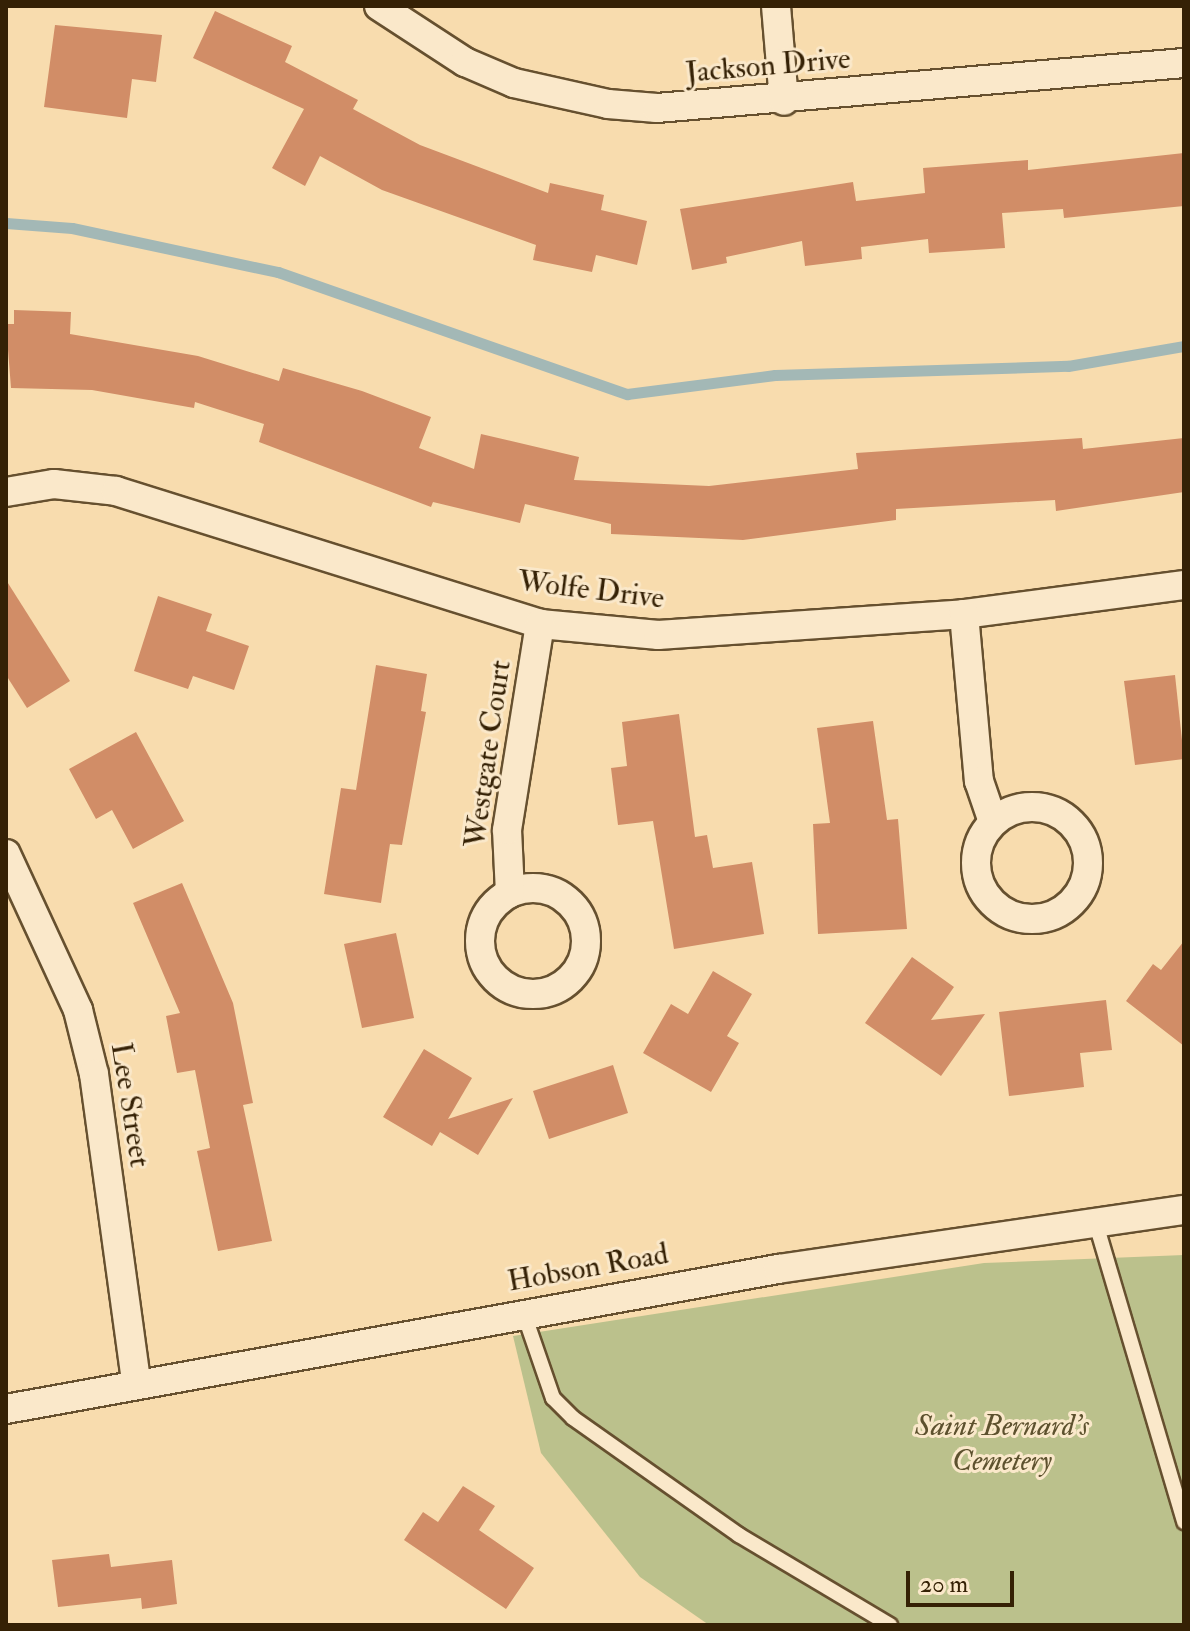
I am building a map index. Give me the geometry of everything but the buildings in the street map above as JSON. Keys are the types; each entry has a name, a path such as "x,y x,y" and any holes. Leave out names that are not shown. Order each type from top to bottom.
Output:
{"street":[{"name":"Jackson Drive","path":"379,6 465,62 554,92 657,108 784,101 1184,63"},
{"path":"776,6 784,101"},
{"name":"Wolfe Drive","path":"6,492 54,484 116,491 540,624 658,635 723,634 964,614 1184,585"},
{"path":"964,614 979,781 993,822 976,857 985,894 1014,916 1050,917 1065,909 1078,896 1087,872 1086,845 1077,829 1065,817 1037,807 1009,812 993,822"},
{"name":"Westgate Court","path":"510,893 507,830 540,624"},
{"name":"Lee Street","path":"6,854 78,1010 94,1074 136,1382"},
{"name":"Hobson Road","path":"6,1409 136,1382 778,1269 1184,1210"}],"lane":[{"path":"1096,1224 1184,1522"},
{"path":"524,1314 553,1398 573,1418 739,1535 890,1625"}],"green space":[{"name":"Saint Bernard's Cemetery","path":"1184,1255 1184,1625 709,1625 640,1577 541,1453 513,1336 984,1263"}],"waterway":[{"path":"6,223 72,228 278,272 627,394 775,375 1068,366 1184,346"}]}
